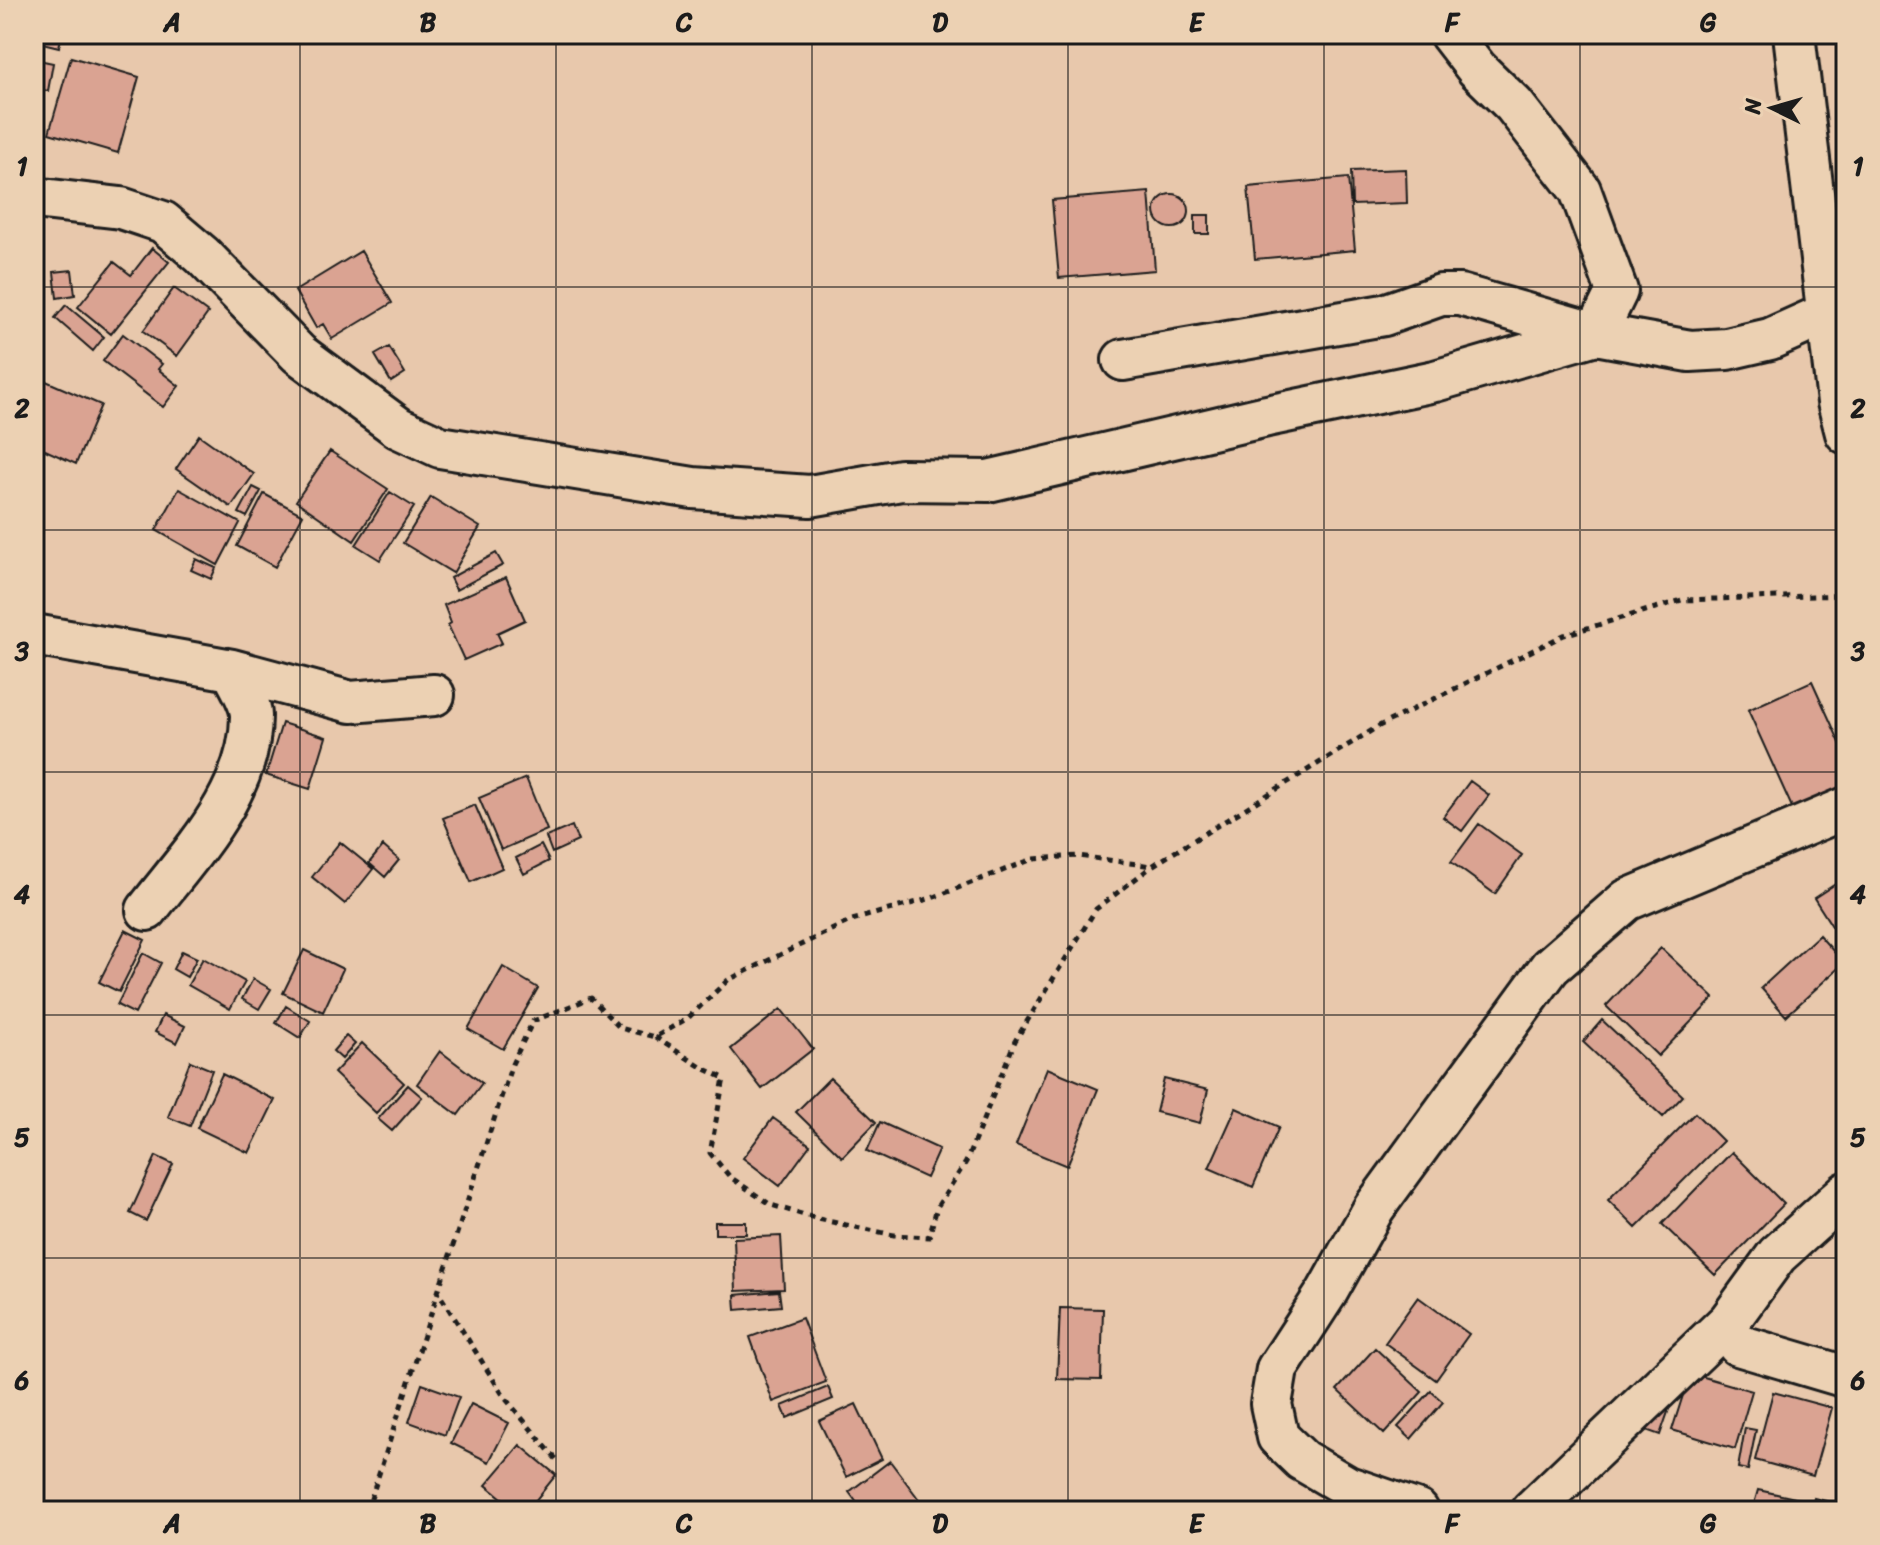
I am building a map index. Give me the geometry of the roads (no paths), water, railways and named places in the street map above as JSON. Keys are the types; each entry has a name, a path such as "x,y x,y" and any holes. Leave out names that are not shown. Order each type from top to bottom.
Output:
{"street":[{"path":"34,198 121,208 163,222 202,255 299,354 399,428 440,447 693,488 810,496 901,480 988,481 1267,416 1435,381 1596,334 1617,291 1580,190 1514,105 1477,69 1450,34"},
{"path":"1794,34 1838,402 1846,433"},
{"path":"1123,360 1384,315 1441,295 1460,295 1596,334 1690,351 1727,349 1770,339 1828,313"},
{"path":"34,635 232,670 351,702 434,695"},
{"path":"147,910 209,829 241,775 251,713 232,670"},
{"path":"1418,1511 1348,1487 1302,1460 1278,1437 1271,1404 1277,1369 1327,1292 1374,1208 1550,967 1627,900 1846,808"},
{"path":"1531,1511 1729,1321 1777,1255 1846,1193"},
{"path":"1729,1321 1730,1331 1738,1345 1846,1377"}]}
